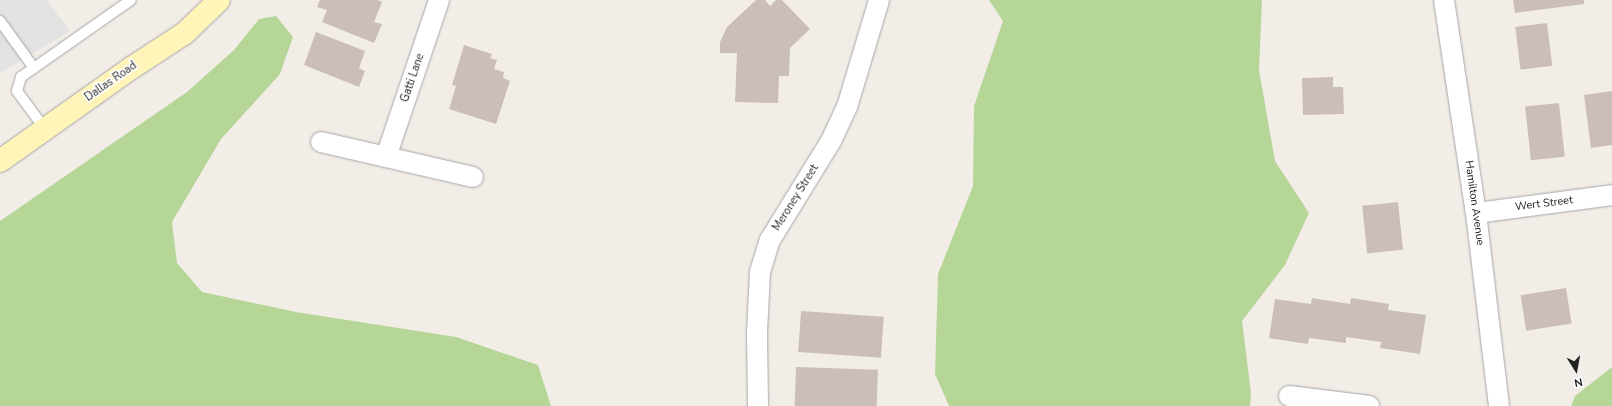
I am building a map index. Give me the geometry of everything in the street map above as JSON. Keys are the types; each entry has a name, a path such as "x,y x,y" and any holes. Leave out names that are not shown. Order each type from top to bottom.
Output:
{"street":[{"name":"Dallas Road","path":"0,161 132,67 185,34 219,0"},
{"name":"Gatti Lane","path":"386,157 439,0"},
{"name":"Meroney Street","path":"758,406 757,333 760,272 770,240 831,141 847,107 879,0"},
{"name":"Hamilton Avenue","path":"1444,0 1476,212 1499,406"},
{"path":"321,142 473,177"},
{"name":"Wert Street","path":"1476,212 1612,195"},
{"path":"1288,396 1370,406"}],"lane":[{"path":"45,129 17,91 21,77 131,0"},
{"path":"0,21 34,68"}],"green space":[{"path":"989,0 1262,0 1259,70 1275,161 1309,213 1285,265 1242,321 1251,393 1250,406 949,406 935,374 938,274 973,186 974,106 1003,21"},
{"path":"276,16 293,37 280,74 221,139 172,222 177,263 202,292 296,312 456,337 538,365 551,406 0,406 0,221 187,92 234,50 259,19"},
{"path":"1612,367 1612,406 1571,406 1575,396"}],"shaded area":[{"path":"0,0 46,0 70,31 0,73"}],"building":[{"path":"320,0 378,0 382,2 374,22 382,24 374,43 322,22 327,10 317,7"},
{"path":"756,0 765,0 770,6 776,0 782,0 810,29 790,48 789,76 779,76 778,103 735,102 737,53 720,53 720,42 727,27"},
{"path":"1513,0 1584,0 1584,4 1515,13"},
{"path":"1547,23 1552,66 1520,70 1515,27"},
{"path":"316,32 365,51 359,68 365,71 359,87 304,65"},
{"path":"464,45 492,54 490,58 497,60 494,69 504,72 503,78 510,81 496,124 449,109 456,86 452,85"},
{"path":"1333,77 1333,87 1343,87 1344,114 1303,115 1302,78"},
{"path":"1612,91 1612,145 1591,148 1584,95"},
{"path":"1559,103 1565,157 1531,160 1525,107"},
{"path":"1398,202 1403,250 1367,254 1362,206"},
{"path":"1566,288 1572,324 1526,331 1521,295"},
{"path":"1312,298 1350,304 1351,298 1389,304 1388,310 1426,315 1420,354 1380,348 1381,342 1346,337 1346,343 1309,338 1308,344 1269,338 1275,299 1311,304"},
{"path":"801,311 884,317 881,358 798,352"},
{"path":"796,367 878,370 877,406 795,406"}]}
